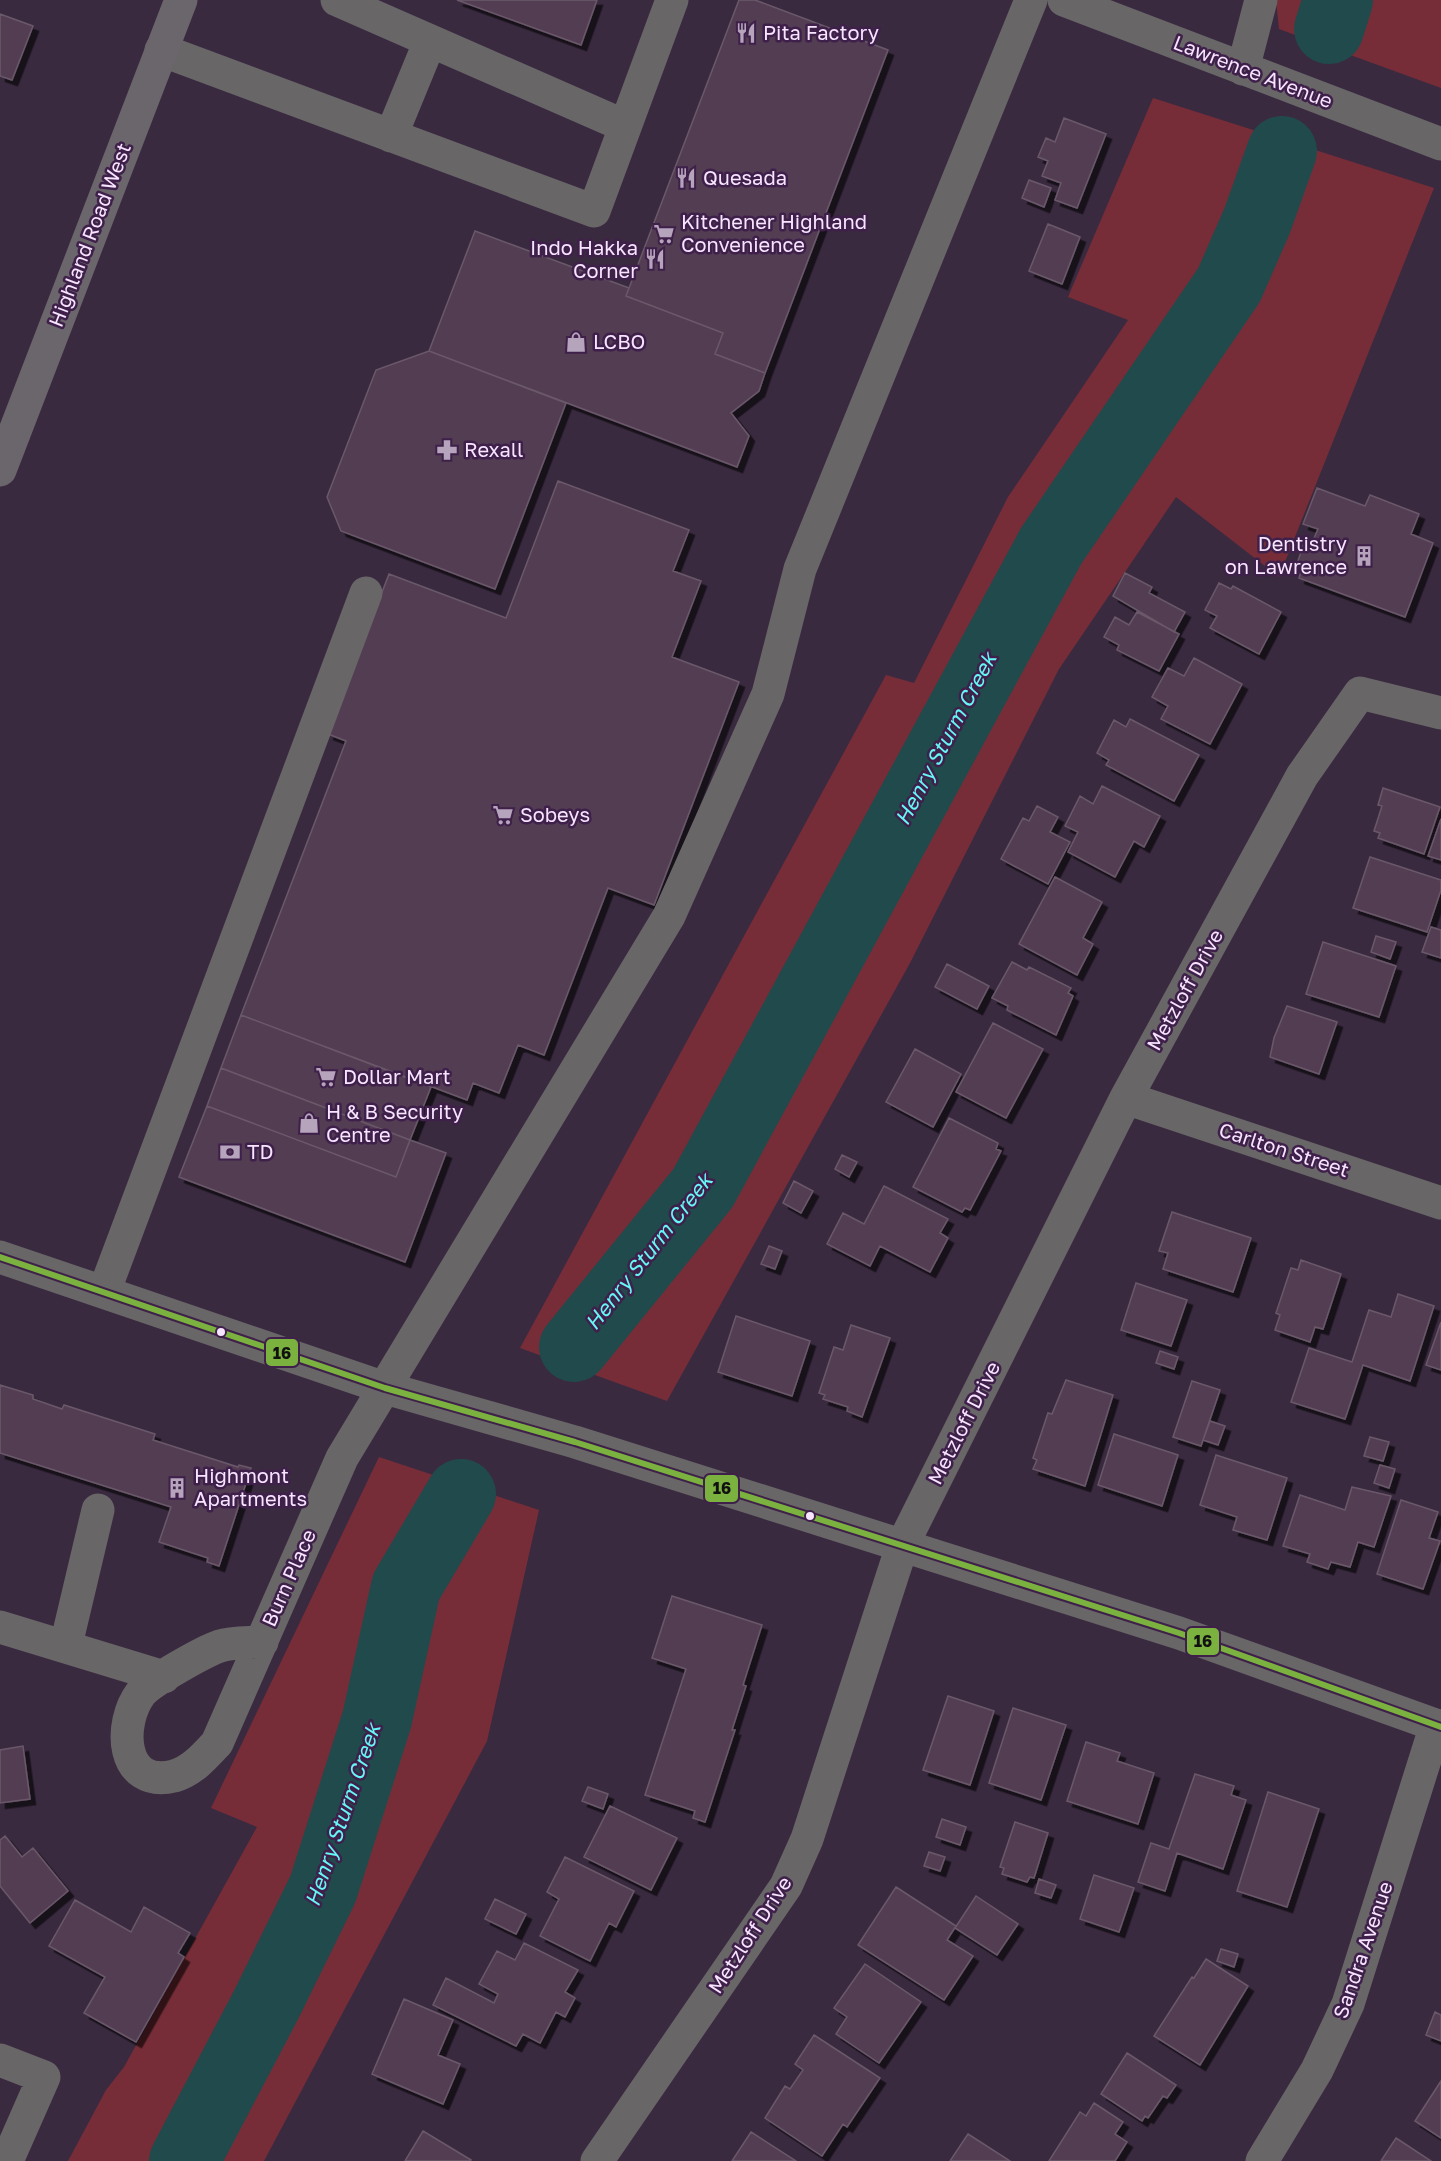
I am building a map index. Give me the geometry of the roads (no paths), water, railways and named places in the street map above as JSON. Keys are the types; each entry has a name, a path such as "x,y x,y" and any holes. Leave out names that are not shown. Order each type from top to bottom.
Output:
{"main road":[{"name":"Highland Road West","path":"0,470 181,0"}],"street":[{"path":"337,0 625,126"},
{"path":"161,50 594,211 672,0"},
{"name":"Burn Place","path":"262,1642 221,1645 142,1692 129,1721 125,1742 130,1759 141,1771 154,1777 174,1776 194,1766 218,1743 262,1642 342,1458 669,916 768,694 800,569 1031,0"},
{"name":"Lawrence Avenue","path":"1064,0 1441,144"},
{"path":"1243,69 1262,0"},
{"path":"391,136 430,41"},
{"path":"104,1292 366,593"},
{"name":"Metzloff Drive","path":"597,2161 786,1886 807,1839 902,1546 1126,1098 1302,776 1360,693 1441,713"},
{"name":"Carlton Street","path":"1126,1098 1441,1203"},
{"path":"0,1257 385,1388 575,1442 1179,1633 1439,1726"},
{"path":"66,1645 98,1509"},
{"path":"0,1627 66,1645 164,1677"},
{"name":"Sandra Avenue","path":"1262,2161 1317,2070 1348,2004 1439,1726"},
{"path":"0,2060 44,2077 7,2161"}],"waterway":[{"name":"Henry Sturm Creek","path":"1329,29 1338,0"},
{"name":"Henry Sturm Creek","path":"574,1347 703,1188 1051,546 1229,285 1257,221 1282,151"},
{"name":"Henry Sturm Creek","path":"184,2161 266,2005 323,1889 377,1719 406,1587 461,1494"}],"place":[{"name":"Pita Factory","path":"746,33"},
{"name":"Quesada","path":"686,178"},
{"name":"Kitchener Highland Convenience","path":"664,234"},
{"name":"Indo Hakka Corner","path":"655,259"},
{"name":"LCBO","path":"576,342"},
{"name":"Rexall","path":"447,450"},
{"name":"Dentistry on Lawrence","path":"1364,556"},
{"name":"Sobeys","path":"503,815"},
{"name":"Dollar Mart","path":"326,1077"},
{"name":"H & B Security Centre","path":"309,1123"},
{"name":"TD","path":"230,1152"},
{"name":"Highmont Apartments","path":"177,1488"}]}
